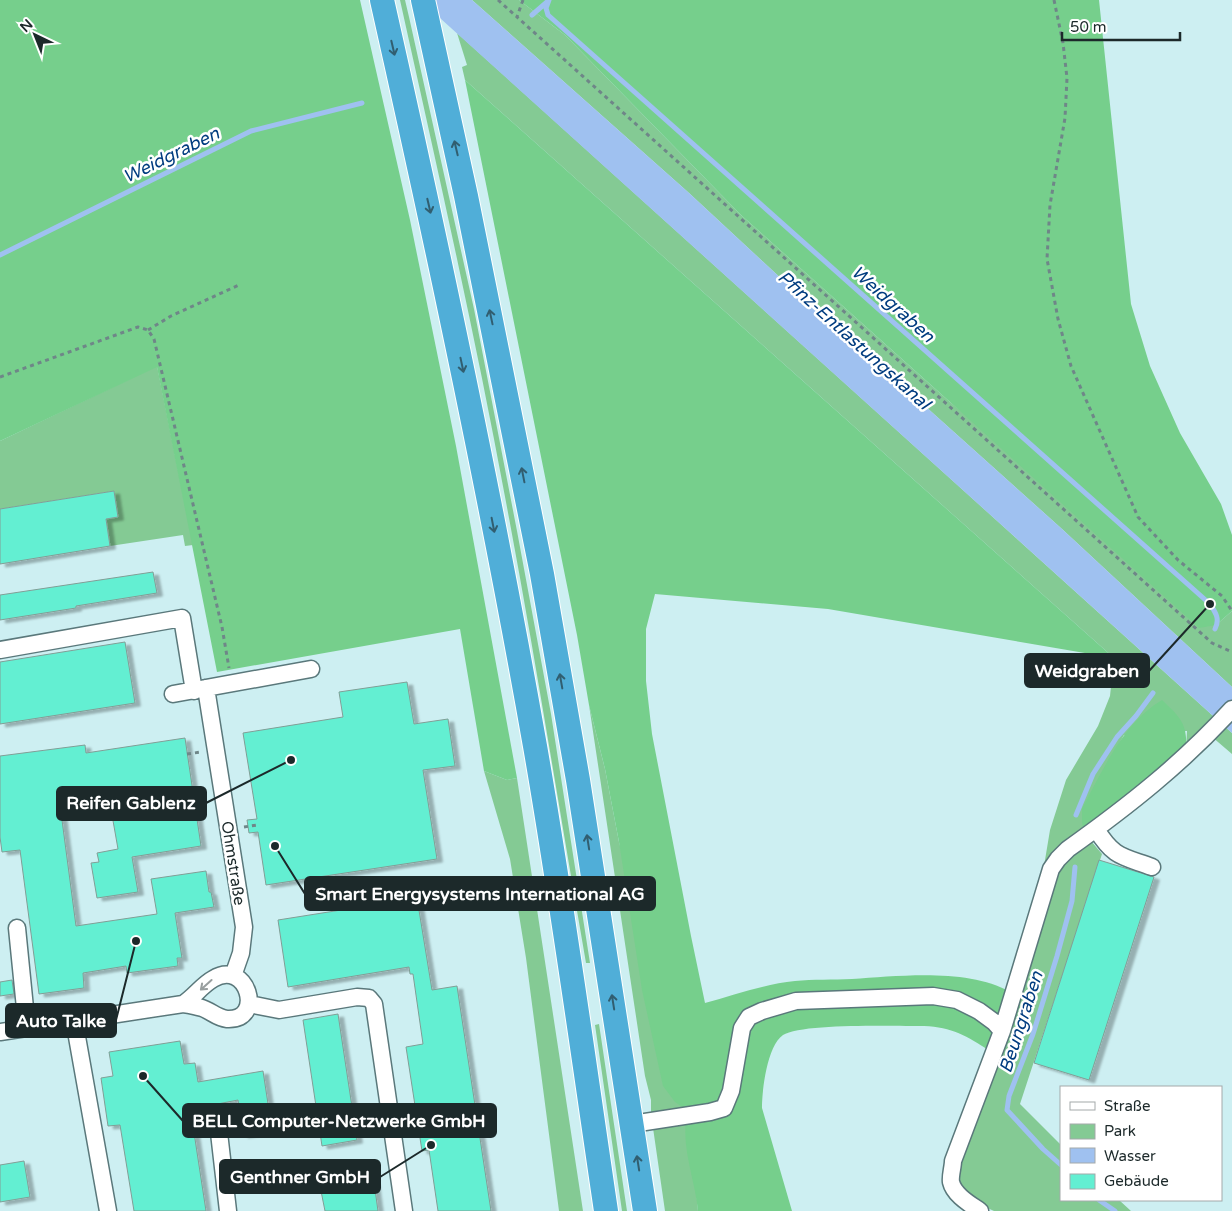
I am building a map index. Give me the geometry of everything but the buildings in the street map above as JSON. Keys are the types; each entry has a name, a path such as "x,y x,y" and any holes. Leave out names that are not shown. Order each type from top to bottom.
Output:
{"highway":[{"path":"382,0 433,224 535,746 606,1211"},
{"path":"424,7 466,196 542,574 578,780 645,1211"}],"street":[{"name":"Ohmstraße","path":"0,650 182,618 200,689 244,927 241,953 233,976"},
{"path":"173,694 311,669"},
{"path":"980,1211 966,1202 956,1192 951,1182 953,1161 1002,1031 1051,869 1068,849 1158,782 1213,730 1232,709"},
{"path":"1096,829 1106,845 1115,854 1152,867"},
{"path":"17,928 27,1028"},
{"path":"0,1032 184,1004 203,1008 217,1017 234,1018 246,1010 249,1004 249,995 242,981 233,976 223,975 213,979 184,1004"},
{"path":"249,1004 279,1010 357,996 369,998 374,1004 404,1211"},
{"path":"632,1124 710,1112 724,1108 731,1091 742,1028 749,1017 796,1001 933,996 957,1000 979,1011 1002,1031"},
{"path":"74,1020 108,1211"},
{"path":"218,1124 228,1211"}],"path":[{"path":"498,0 1212,643 1232,652"},
{"path":"517,16 523,0"},
{"path":"1054,0 1063,43 1067,78 1065,118 1050,205 1047,259 1058,319 1071,366 1138,517 1178,560 1222,596 1232,611"},
{"path":"148,330 171,316 239,285"},
{"path":"0,377 138,327 148,330 154,339 222,627 231,684"},
{"path":"240,828 257,825"}],"green space":[{"path":"0,0 360,0 410,220 456,446 517,778 507,780 484,771 460,629 217,672 157,367 0,441"},
{"path":"400,0 405,0 474,309 551,714 590,963 586,963 527,617 482,376"},
{"path":"472,0 519,0 565,35 741,215 950,402 1216,625 1232,611 1232,687 1062,529 801,297 689,193"},
{"path":"519,0 1099,0 1131,304 1150,366 1180,433 1221,504 1232,535 1232,611 1216,625 1199,628 741,215 565,35"},
{"path":"457,33 1232,733 1232,754 1211,736 1186,750 1187,731 1124,735 1082,809 1091,841 1102,854 1020,1104 1060,1144 1060,1201 1120,1201 1131,1211 994,1211 981,1205 961,1187 956,1174 1039,896 1050,830 1066,780 1098,726 1110,696 1114,658 465,80 462,67 467,65"},
{"path":"465,80 1114,658 828,609 655,594 646,629 646,681 652,734 705,1003 784,982 912,975 975,979 993,984 1010,992 990,1051 959,1033 943,1028 924,1026 829,1027 793,1031 783,1035 769,1058 764,1080 762,1108 792,1211 698,1211 686,1148 685,1135 688,1111 675,1102 663,1086 642,990 619,842 605,769 589,705 577,635"},
{"path":"157,366 193,545 185,546 183,535 110,546 106,519 118,517 114,491 0,509 0,441"},
{"path":"1162,700 1182,722 1186,734 1186,750 1084,831 1082,808 1106,763 1125,734 1148,710"},
{"path":"589,705 605,769 619,842 689,1111 698,1211 665,1211 651,1114 651,1100 645,1076"},
{"path":"484,771 507,780 517,778 583,1211 559,1211 526,958 510,859"},
{"path":"599,1024 627,1211 622,1211 595,1025"}],"water":[{"path":"420,0 472,0 689,193 801,297 1062,529 1232,687 1232,733"}],"waterway":[{"name":"Weidgraben","path":"549,0 546,8 548,15 1210,604 1217,616 1215,629"},
{"name":"Weidgraben","path":"532,15 548,1"},
{"name":"Weidgraben","path":"0,255 251,131 362,103"},
{"name":"Weidgraben","path":"1076,815 1093,774 1117,737 1153,693"},
{"name":"Beungraben","path":"1060,1164 1043,1149 1007,1110 1009,1096 1033,1034 1057,956 1072,901 1075,867"},
{"name":"Beungraben","path":"1100,1201 1115,1211"}],"place":[{"name":"Weidgraben","path":"1210,604"},
{"name":"Reifen Gablenz","path":"291,760"},
{"name":"Smart Energysystems International AG","path":"275,846"},
{"name":"Auto Talke","path":"136,941"},
{"name":"BELL Computer-Netzwerke GmbH","path":"143,1076"},
{"name":"Genthner GmbH","path":"431,1145"}],"water label":[{"name":"Pfinz-Entlastungskanal","path":"854,340"}]}
